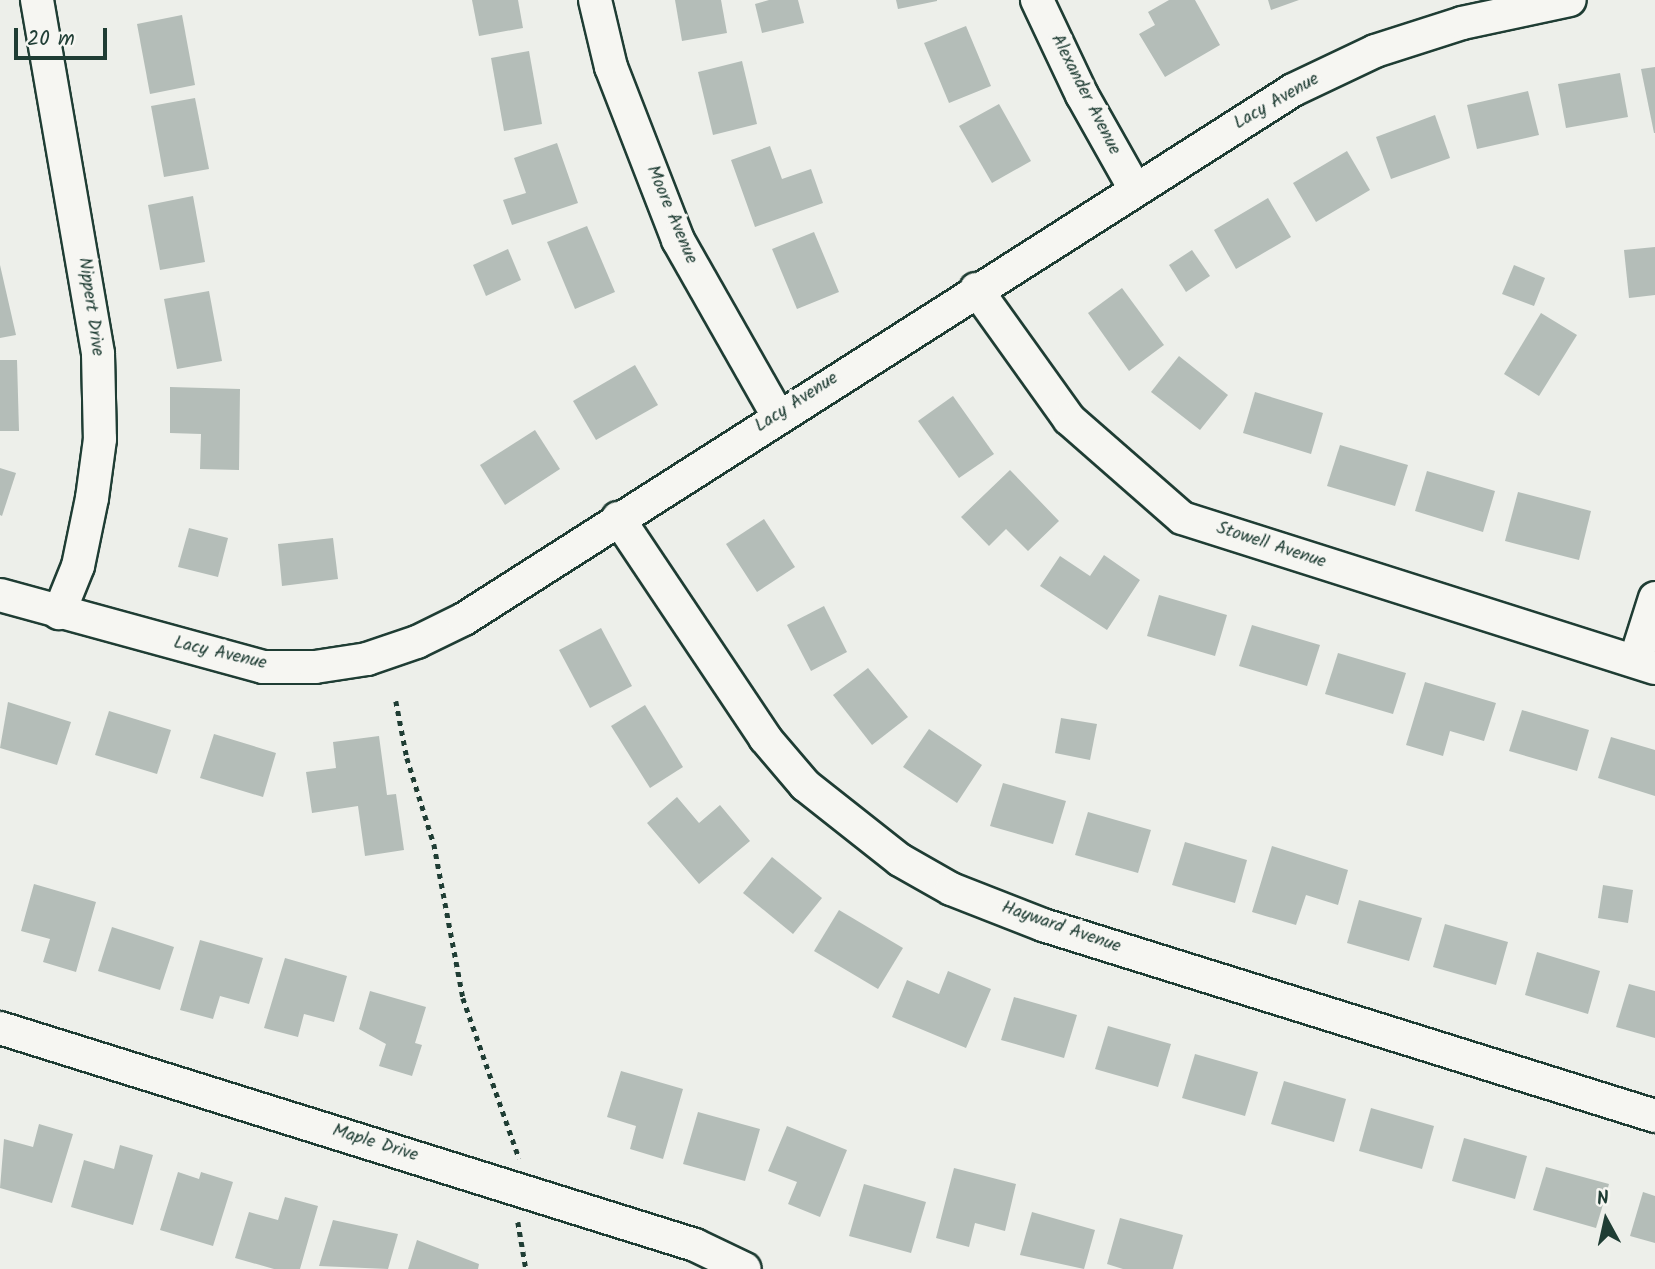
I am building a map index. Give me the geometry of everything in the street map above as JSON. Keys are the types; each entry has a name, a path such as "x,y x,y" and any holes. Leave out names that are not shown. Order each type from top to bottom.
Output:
{"street":[{"name":"Nippert Drive","path":"37,0 98,354 100,439 92,498 78,566 59,613"},
{"name":"Moore Avenue","path":"595,0 611,67 678,240 778,416"},
{"name":"Alexander Avenue","path":"1037,0 1082,95 1135,189"},
{"name":"Lacy Avenue","path":"0,595 262,667 315,667 366,659 417,642 464,618 976,289 1293,90 1460,11 1570,0"},
{"name":"Stowell Avenue","path":"976,289 1069,419 1182,517 1645,664"},
{"name":"Hayward Avenue","path":"618,518 765,738 805,785 900,860 951,888 1043,925 1655,1116"},
{"path":"1645,664 1655,598"},
{"name":"Maple Drive","path":"0,1028 695,1245 746,1269"}],"path":[{"path":"396,701 407,758 434,844 463,998 517,1149 513,1187 526,1269"}],"building":[{"path":"472,0 518,0 523,28 479,36"},
{"path":"675,0 721,0 727,33 682,41"},
{"path":"769,0 798,0 804,23 762,33 755,4"},
{"path":"896,0 937,0 937,1 898,9"},
{"path":"1169,0 1195,0 1220,45 1165,77 1139,34 1155,25 1148,12"},
{"path":"1268,0 1299,0 1271,10"},
{"path":"182,15 195,85 150,94 137,24"},
{"path":"966,26 991,86 949,103 924,43"},
{"path":"529,51 542,124 504,131 491,58"},
{"path":"742,61 757,124 713,135 698,72"},
{"path":"1655,67 1655,133 1654,133 1641,69"},
{"path":"1620,73 1628,117 1566,128 1558,84"},
{"path":"1528,91 1539,135 1477,149 1467,105"},
{"path":"195,98 209,169 164,177 151,106"},
{"path":"999,104 1031,161 992,183 959,126"},
{"path":"1435,115 1450,158 1391,179 1376,137"},
{"path":"557,143 578,203 512,225 503,200 526,193 514,158"},
{"path":"770,146 782,179 811,169 823,203 755,227 731,160"},
{"path":"1347,151 1370,190 1316,222 1293,183"},
{"path":"193,196 205,262 160,270 148,205"},
{"path":"1268,198 1291,237 1236,269 1214,230"},
{"path":"587,226 615,292 575,309 547,242"},
{"path":"814,232 839,292 797,309 772,249"},
{"path":"1655,247 1655,295 1629,298 1624,250"},
{"path":"508,249 521,280 486,296 473,265"},
{"path":"1192,250 1210,276 1186,292 1169,265"},
{"path":"0,265 16,335 0,338"},
{"path":"1514,265 1545,278 1534,306 1502,294"},
{"path":"1122,288 1164,345 1129,371 1088,313"},
{"path":"209,291 222,361 177,369 164,299"},
{"path":"1541,313 1577,335 1539,396 1504,374"},
{"path":"1179,356 1228,395 1200,430 1151,392"},
{"path":"0,360 17,360 19,431 0,431"},
{"path":"635,365 658,405 596,440 573,401"},
{"path":"170,387 240,389 239,470 200,469 201,434 170,433"},
{"path":"1255,392 1323,413 1311,454 1243,433"},
{"path":"953,396 994,454 959,478 918,421"},
{"path":"535,430 560,469 505,505 480,465"},
{"path":"1340,445 1408,465 1395,506 1327,486"},
{"path":"0,468 16,473 2,516 0,515"},
{"path":"1010,470 1059,521 1028,551 1006,529 989,546 961,517"},
{"path":"1427,471 1495,491 1483,532 1415,511"},
{"path":"1518,492 1591,511 1579,560 1505,541"},
{"path":"764,519 795,567 757,592 726,544"},
{"path":"189,528 228,538 218,577 178,567"},
{"path":"333,538 338,579 282,586 278,544"},
{"path":"1104,555 1140,580 1107,630 1040,586 1060,556 1090,576"},
{"path":"1159,595 1227,615 1215,656 1147,636"},
{"path":"824,606 847,652 811,671 787,625"},
{"path":"1252,625 1320,645 1307,686 1239,666"},
{"path":"601,628 632,686 590,708 559,650"},
{"path":"1338,653 1406,673 1393,714 1325,694"},
{"path":"868,668 908,717 872,745 833,695"},
{"path":"1425,682 1496,703 1484,741 1450,731 1443,756 1406,745"},
{"path":"8,702 71,722 57,765 0,748"},
{"path":"645,705 683,767 650,788 611,726"},
{"path":"1522,710 1589,730 1577,771 1509,751"},
{"path":"109,711 171,730 157,774 95,755"},
{"path":"1061,718 1097,724 1090,760 1055,753"},
{"path":"929,729 982,765 957,803 903,767"},
{"path":"214,734 276,753 263,797 200,778"},
{"path":"379,736 387,795 396,794 404,850 365,856 358,806 312,813 306,772 336,768 333,742"},
{"path":"1611,737 1655,750 1655,796 1598,778"},
{"path":"1003,783 1066,801 1053,844 990,826"},
{"path":"677,797 699,823 720,805 750,841 699,884 647,823"},
{"path":"1088,812 1151,830 1138,873 1075,855"},
{"path":"1185,842 1247,860 1235,903 1172,885"},
{"path":"1272,846 1348,870 1338,905 1306,895 1296,925 1252,912"},
{"path":"772,857 822,898 793,934 743,893"},
{"path":"34,884 96,902 76,972 43,962 50,939 21,931"},
{"path":"1603,885 1633,890 1628,923 1598,918"},
{"path":"1359,900 1422,918 1409,961 1347,943"},
{"path":"839,910 903,948 878,989 814,951"},
{"path":"1445,924 1508,942 1496,985 1433,967"},
{"path":"112,927 174,947 160,990 98,971"},
{"path":"200,940 263,958 249,1004 220,996 213,1019 180,1010"},
{"path":"1537,952 1600,971 1588,1014 1525,995"},
{"path":"285,958 347,976 334,1022 304,1014 298,1037 264,1028"},
{"path":"948,971 991,989 966,1048 892,1017 907,980 939,994"},
{"path":"1629,984 1655,991 1655,1038 1616,1027"},
{"path":"370,991 426,1007 415,1043 422,1045 412,1076 379,1066 386,1044 359,1029"},
{"path":"1014,997 1077,1015 1064,1058 1001,1040"},
{"path":"1108,1026 1171,1044 1158,1087 1095,1069"},
{"path":"1195,1054 1258,1072 1245,1116 1182,1098"},
{"path":"621,1071 683,1089 663,1159 630,1149 636,1126 607,1117"},
{"path":"1284,1081 1346,1099 1334,1142 1271,1124"},
{"path":"1371,1108 1434,1126 1422,1169 1359,1151"},
{"path":"698,1112 760,1129 745,1181 683,1164"},
{"path":"39,1124 73,1134 52,1203 0,1188 4,1139 33,1147"},
{"path":"787,1126 847,1150 820,1217 788,1204 797,1182 768,1171"},
{"path":"1464,1138 1527,1156 1515,1199 1452,1181"},
{"path":"120,1145 153,1155 133,1225 71,1207 84,1160 114,1169"},
{"path":"1546,1167 1609,1184 1596,1228 1533,1210"},
{"path":"954,1168 1016,1184 1005,1231 975,1223 969,1247 936,1238"},
{"path":"178,1172 199,1179 201,1172 233,1182 213,1246 160,1230"},
{"path":"864,1184 926,1202 911,1253 849,1236"},
{"path":"1643,1192 1655,1196 1655,1243 1630,1236"},
{"path":"285,1197 318,1206 300,1269 274,1269 235,1258 249,1212 278,1220"},
{"path":"1032,1212 1095,1230 1084,1269 1020,1255"},
{"path":"1120,1218 1183,1235 1173,1269 1123,1269 1107,1264"},
{"path":"333,1220 398,1234 388,1269 319,1266"},
{"path":"417,1240 479,1264 478,1269 408,1269"}]}
